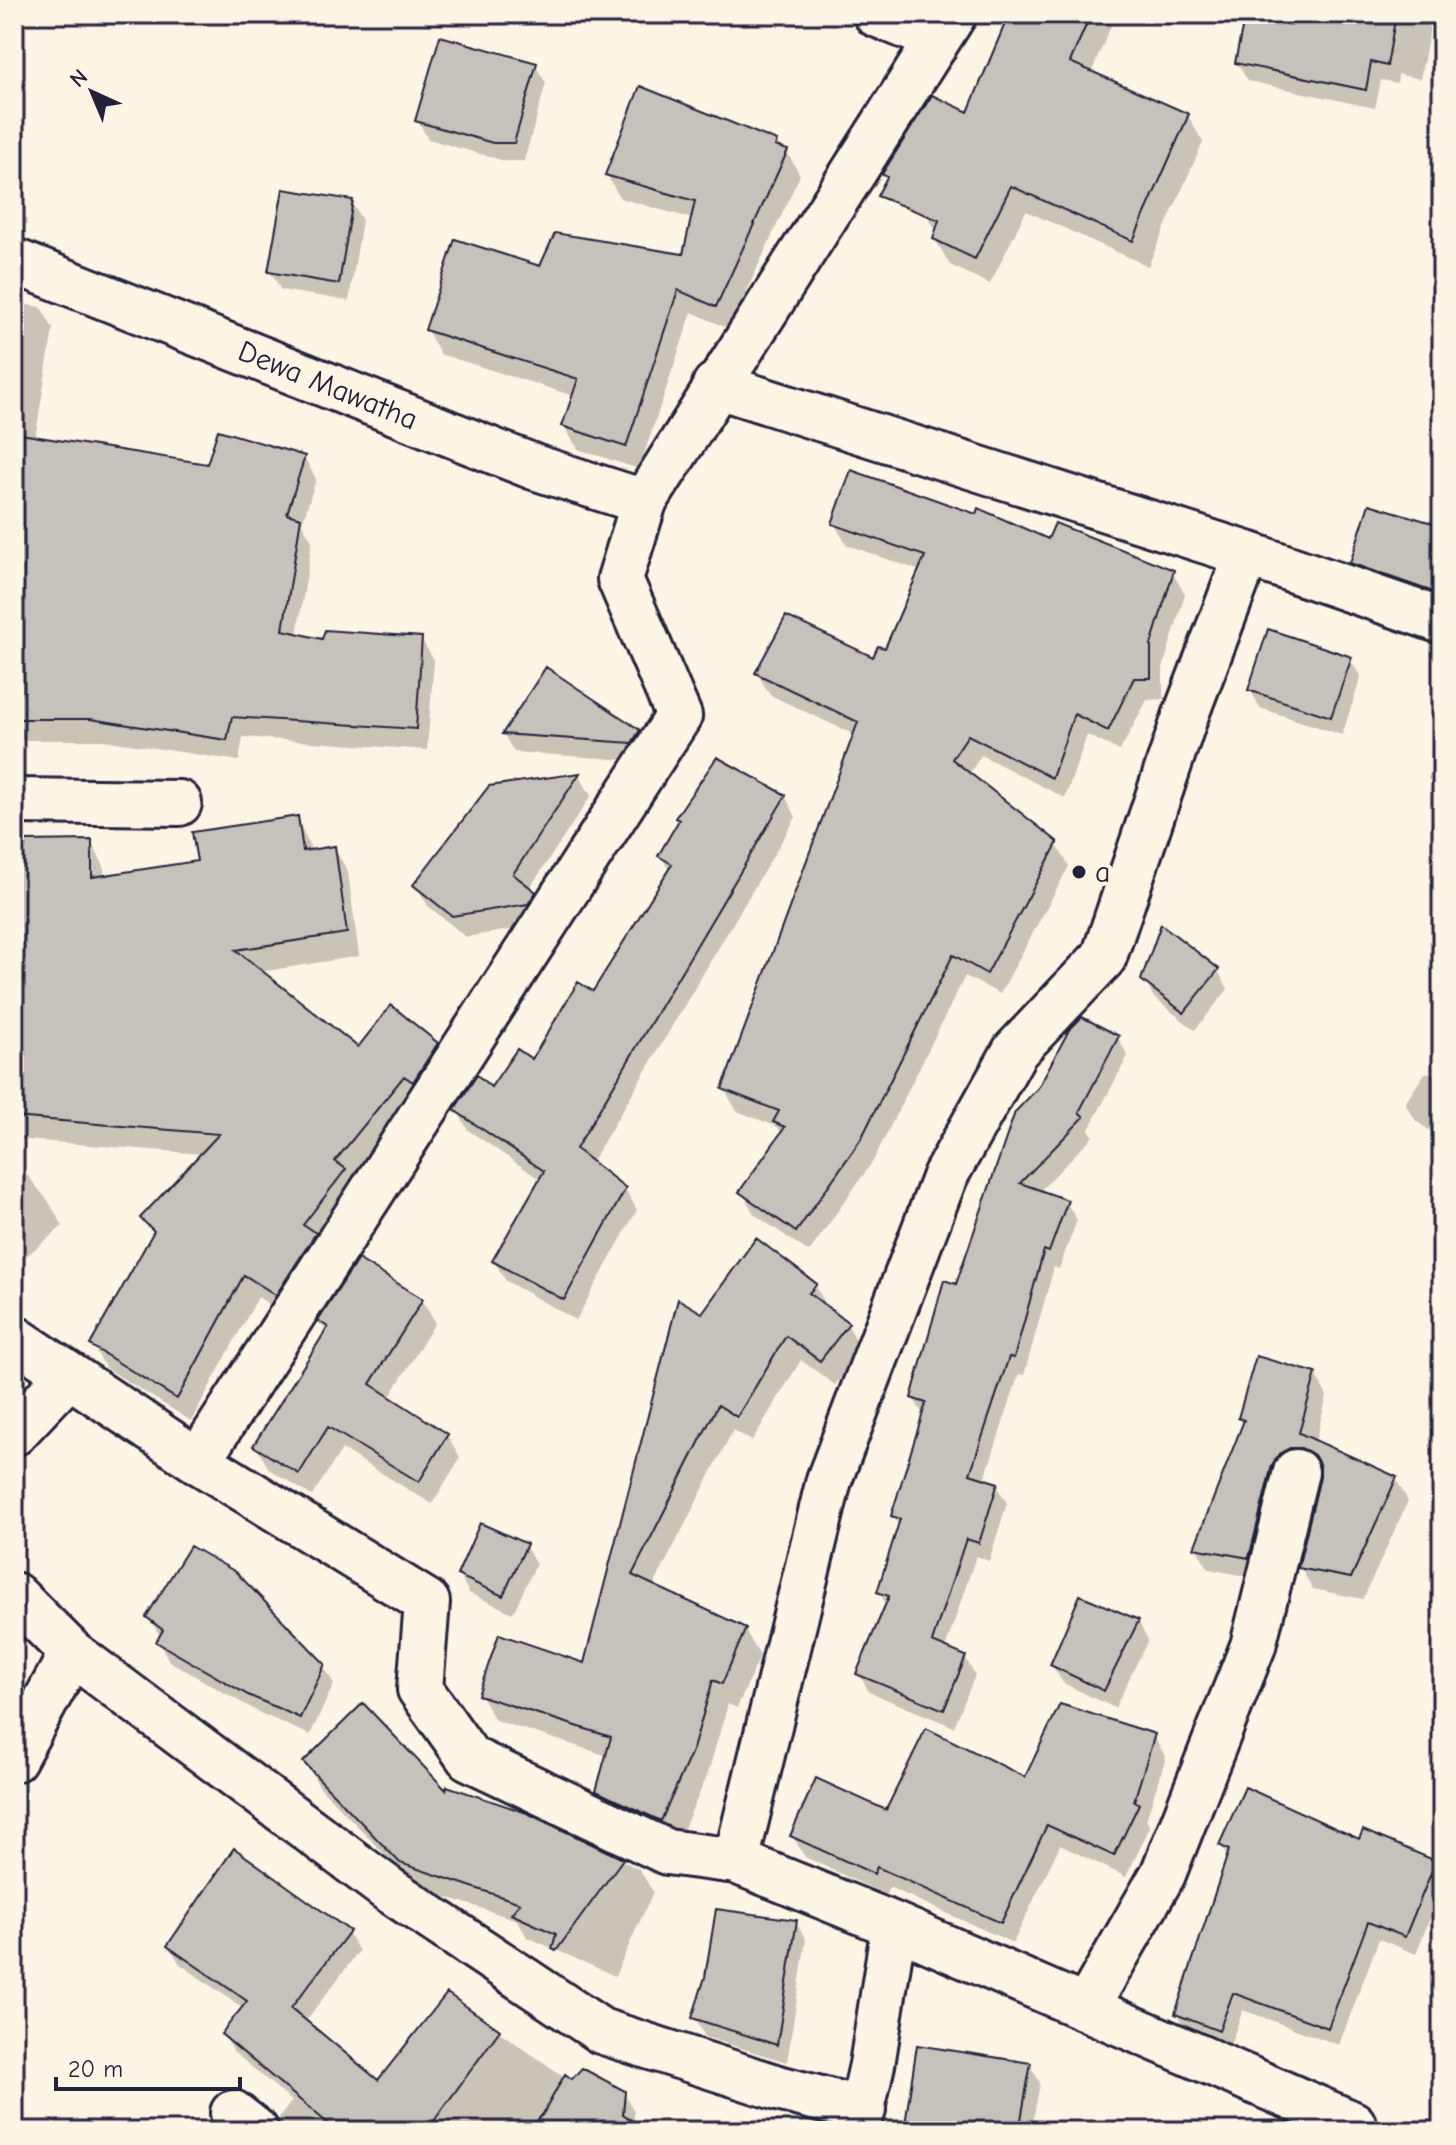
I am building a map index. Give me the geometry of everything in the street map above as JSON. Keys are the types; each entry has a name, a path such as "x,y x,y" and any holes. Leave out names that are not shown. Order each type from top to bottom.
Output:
{"street":[{"path":"198,1461 679,716 620,579 644,502 715,385 946,26 876,14"},
{"name":"Dewa Mawatha","path":"14,261 534,467 644,502"},
{"path":"715,385 1247,554 1442,621"},
{"path":"736,1861 829,1480 945,1176 1015,1051 1104,957 1185,717 1247,554"},
{"path":"14,801 179,803"},
{"path":"14,1338 198,1461 427,1602 420,1689 469,1758 667,1852 736,1861 894,1925 1353,2124"},
{"path":"14,1433 68,1376"},
{"path":"1086,2008 1163,1874 1253,1646 1296,1472"},
{"path":"14,1595 72,1653 388,1889 601,2031 778,2088 860,2120 894,1925"},
{"path":"14,1759 72,1653"}],"building":[{"path":"1009,14 1091,14 1070,62 1189,114 1133,241 1011,186 975,259 933,239 939,220 877,196 887,177 882,174 932,95 968,112"},
{"path":"1245,14 1396,14 1387,66 1371,62 1366,90 1235,63"},
{"path":"440,36 537,63 514,143 493,143 415,121"},
{"path":"640,86 777,141 775,146 788,150 716,307 678,290 626,447 562,426 578,379 425,330 455,239 540,266 555,233 683,254 695,201 605,175"},
{"path":"283,189 353,200 339,284 268,272"},
{"path":"218,430 305,456 287,514 301,518 283,630 322,639 325,630 422,637 416,729 232,717 227,740 90,719 14,719 14,433 207,464"},
{"path":"851,470 976,514 978,508 1048,539 1055,523 1174,570 1151,645 1151,678 1134,678 1108,731 1074,714 1052,778 968,735 952,759 1058,842 987,974 953,955 861,1139 796,1232 739,1192 785,1127 773,1122 779,1111 722,1089 858,722 755,673 786,616 873,657 878,646 885,648 925,556 832,524"},
{"path":"1369,504 1442,526 1442,595 1350,563"},
{"path":"1268,629 1352,657 1331,717 1248,690"},
{"path":"546,667 640,730 632,743 502,734"},
{"path":"717,757 786,795 576,1149 626,1188 564,1300 492,1261 544,1171 454,1110 477,1075 491,1087 517,1049 532,1059 578,982 593,991 672,864 658,856 679,820 675,818"},
{"path":"580,773 513,874 536,892 528,904 452,916 413,885 489,786"},
{"path":"298,816 303,851 335,846 347,933 236,950 358,1047 391,1005 438,1043 413,1082 404,1076 335,1161 346,1169 303,1225 316,1233 276,1295 244,1275 177,1399 90,1345 154,1231 140,1218 219,1134 14,1117 14,846 25,846 25,841 92,840 92,877 197,861 192,832"},
{"path":"1161,924 1219,969 1184,1013 1141,980"},
{"path":"1082,1017 1119,1036 1079,1112 1084,1117 1020,1183 1068,1200 1049,1252 1044,1250 1014,1358 1009,1357 970,1474 998,1483 979,1543 966,1539 932,1642 966,1656 944,1710 856,1674 889,1596 877,1592 900,1519 891,1516 926,1403 911,1398 944,1280 956,1284 1015,1112 1038,1088 1069,1030"},
{"path":"756,1238 817,1284 809,1293 849,1323 820,1361 786,1336 737,1417 718,1405 632,1575 746,1628 722,1684 713,1680 693,1749 661,1821 596,1791 611,1737 478,1695 499,1634 584,1663 678,1299 702,1313"},
{"path":"358,1259 423,1299 370,1384 448,1434 419,1482 328,1427 299,1474 253,1446 328,1327 318,1321"},
{"path":"1256,1356 1316,1373 1299,1433 1397,1477 1351,1578 1298,1568 1320,1477 1320,1466 1314,1455 1301,1448 1290,1448 1279,1454 1272,1465 1249,1558 1194,1548 1244,1420 1238,1418"},
{"path":"480,1523 527,1544 503,1596 457,1575"},
{"path":"190,1546 236,1572 325,1664 300,1718 248,1695 156,1642 163,1630 146,1617"},
{"path":"1080,1595 1139,1620 1104,1691 1050,1665"},
{"path":"363,1703 446,1790 447,1786 527,1813 623,1859 556,1951 552,1949 556,1934 511,1914 520,1903 400,1863 303,1762"},
{"path":"1060,1704 1155,1734 1134,1801 1139,1804 1114,1856 1047,1825 1001,1923 877,1867 874,1874 790,1836 816,1778 886,1810 926,1728 1025,1777"},
{"path":"1245,1787 1359,1839 1363,1830 1436,1861 1405,1937 1368,1922 1328,2028 1233,1993 1219,2031 1175,2014 1229,1850 1219,1845"},
{"path":"234,1848 350,1931 291,2008 378,2080 447,1993 500,2030 431,2125 438,2131 337,2131 221,2034 247,2001 167,1946"},
{"path":"716,1909 797,1920 777,2045 692,2018 705,1977"},
{"path":"917,2045 1031,2063 1019,2131 904,2131"},
{"path":"582,2068 625,2091 623,2114 647,2131 528,2131 543,2114 565,2074 572,2079"}],"place":[{"name":"a","path":"1079,872"}]}
